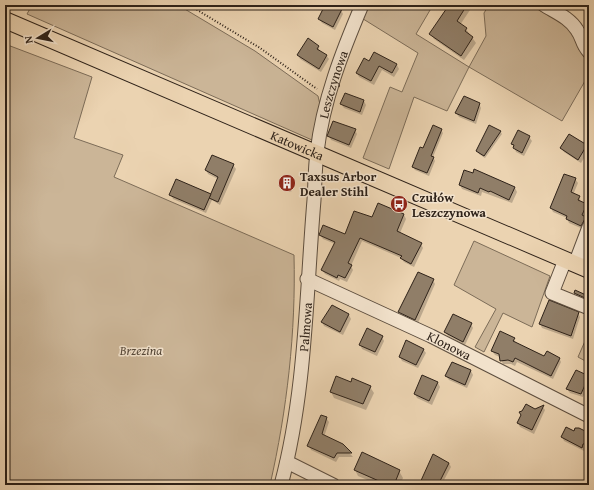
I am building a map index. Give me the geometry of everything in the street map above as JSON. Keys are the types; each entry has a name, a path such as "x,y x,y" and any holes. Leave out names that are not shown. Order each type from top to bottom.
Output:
{"main road":[{"name":"Katowicka","path":"5,20 316,160 576,264"}],"street":[{"name":"Leszczynowa","path":"316,160 328,97 346,43 362,5"},
{"path":"544,5 569,21 578,30 582,44 589,52"},
{"name":"Palmowa","path":"281,485 287,462 301,386 316,160"},
{"path":"589,227 576,264 552,293 589,308"},
{"name":"Klonowa","path":"307,279 431,336 589,416"},
{"path":"287,462 333,485"}],"path":[{"path":"189,5 260,48 328,97"}],"green space":[{"path":"32,5 178,5 255,51 318,96 321,109 312,140 27,14"},
{"path":"366,5 433,5 416,34 469,67 447,111 414,97 389,169 363,158 390,87 402,92 418,53 360,17"},
{"path":"482,5 530,5 564,24 574,36 579,50 589,58 589,74 562,121 469,67 486,36 484,13 487,8"},
{"name":"Brzezina","path":"5,44 92,77 74,138 123,155 114,177 294,255 292,342 286,400 270,485 5,485"},
{"path":"474,241 550,276 532,327 503,313 484,352 475,347 496,309 454,285"},
{"path":"589,332 589,363 578,357"}],"building":[{"path":"325,5 334,5 342,9 333,27 318,19"},
{"path":"449,5 467,5 457,21 467,28 465,31 473,37 461,56 429,34"},
{"path":"308,38 319,46 317,49 327,55 319,69 297,55"},
{"path":"374,52 397,64 392,73 379,66 371,81 356,73 364,58 369,61"},
{"path":"345,93 364,100 360,112 340,104"},
{"path":"464,96 480,103 474,121 455,113"},
{"path":"333,121 356,129 349,145 327,136"},
{"path":"433,125 442,129 431,156 434,157 427,173 412,167 420,147 423,148"},
{"path":"489,125 501,131 484,156 476,151"},
{"path":"518,130 530,136 522,153 513,148 514,145 511,144"},
{"path":"569,134 587,145 578,160 560,148"},
{"path":"212,155 234,164 218,202 209,198 218,177 205,170"},
{"path":"474,169 515,187 509,200 480,188 478,193 459,185 464,170 473,173"},
{"path":"564,174 576,178 571,192 580,196 578,200 587,204 582,215 586,217 581,226 566,219 567,216 550,208"},
{"name":"Taxsus Arbor Dealer Stihl","path":"284,176 294,180 290,191 279,186"},
{"path":"176,179 211,194 204,210 169,195"},
{"path":"378,203 404,214 397,231 422,243 411,264 400,258 402,256 360,238 348,263 352,265 345,278 338,275 337,278 321,270 335,242 319,235 323,225 345,234 354,211 372,217"},
{"path":"418,272 434,279 415,320 398,312"},
{"path":"575,290 586,295 585,298 574,293"},
{"path":"549,300 579,312 571,336 539,324"},
{"path":"332,305 349,314 340,332 321,322"},
{"path":"453,314 472,323 463,342 444,332"},
{"path":"367,328 383,336 375,352 359,345"},
{"path":"500,331 515,338 513,341 544,356 547,351 560,358 551,376 515,358 513,362 508,360 500,361 499,354 491,351"},
{"path":"406,340 424,349 416,365 399,357"},
{"path":"452,362 471,370 465,385 445,376"},
{"path":"576,370 589,376 581,394 566,389"},
{"path":"422,375 438,382 429,401 414,394"},
{"path":"336,376 351,382 352,378 371,386 363,404 330,392"},
{"path":"526,404 535,409 544,405 532,430 517,423 521,415 519,412 522,411"},
{"path":"321,415 327,417 322,434 343,444 352,453 337,453 334,458 307,446"},
{"path":"566,427 574,431 575,428 579,428 589,433 586,440 587,443 583,444 582,448 561,437"},
{"path":"362,452 400,470 394,485 388,485 354,470"},
{"path":"433,454 449,463 438,485 419,485"}],"place":[{"name":"Taxsus Arbor Dealer Stihl","path":"287,183"},
{"name":"Czułów Leszczynowa","path":"399,204"}]}
